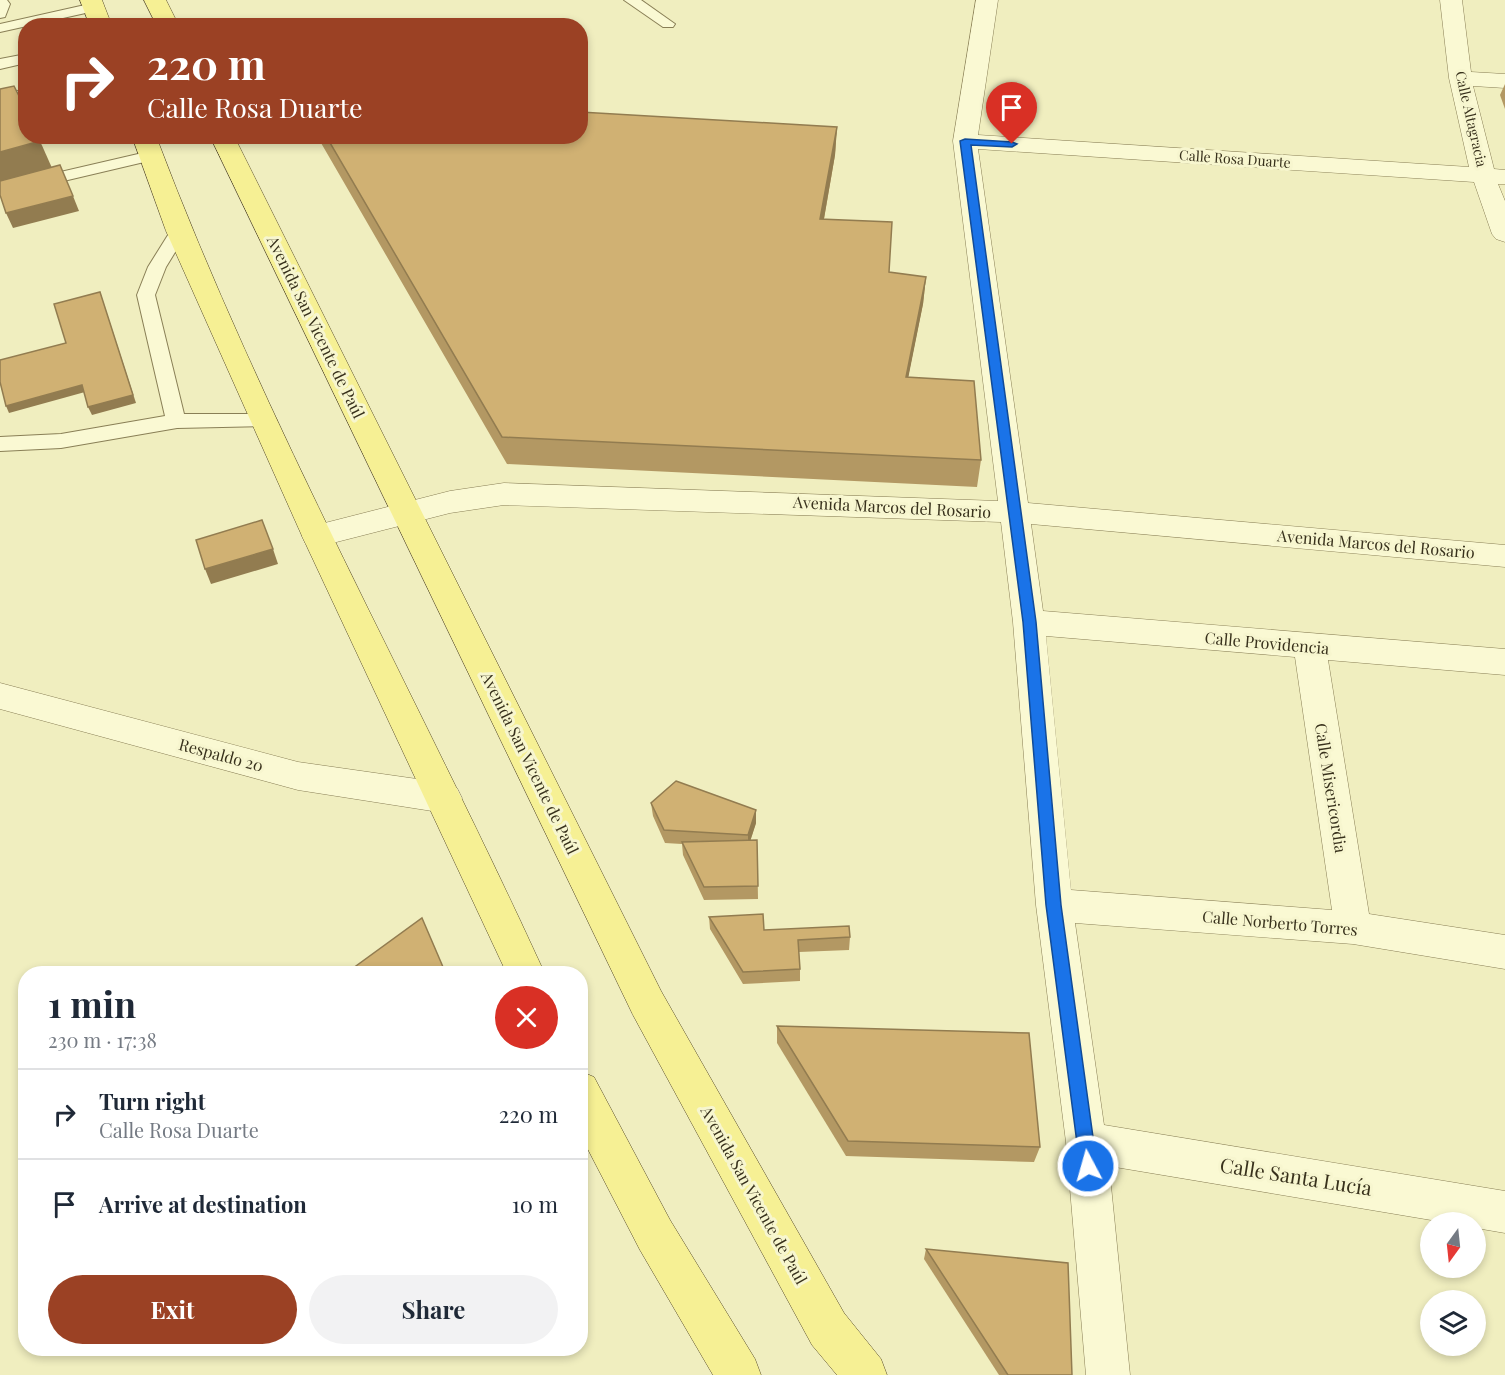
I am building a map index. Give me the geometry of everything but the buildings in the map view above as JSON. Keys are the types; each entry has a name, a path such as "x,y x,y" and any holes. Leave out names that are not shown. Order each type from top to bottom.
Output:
{"main road":[{"path":"155,0 164,18"},
{"name":"Avenida San Vicente de Paúl","path":"226,144 647,1003 828,1329 865,1375"},
{"path":"147,146 179,231 267,421 317,536 445,798 522,966"},
{"path":"588,1107 615,1165 686,1290 739,1375"}],"street":[{"path":"987,0 965,141 1029,622 1054,905 1086,1142 1108,1375"},
{"name":"Calle Altagracia","path":"1451,0 1460,78 1494,176 1505,234"},
{"path":"1460,78 1505,81"},
{"name":"Calle Rosa Duarte","path":"965,141 1494,176"},
{"name":"Avenida Marcos del Rosario","path":"317,536 450,502 504,494 562,494 1014,512 1505,556"},
{"name":"Calle Providencia","path":"1029,622 1505,662"},
{"name":"Calle Misericordia","path":"1310,647 1353,928"},
{"name":"Respaldo 20","path":"0,696 298,776 445,798"},
{"name":"Calle Norberto Torres","path":"1054,905 1353,928 1505,952"},
{"name":"Calle Santa Lucía","path":"1086,1142 1505,1212"}],"lane":[{"path":"0,0 3,4 0,14"},
{"path":"631,0 668,24"},
{"path":"64,18 96,13"},
{"path":"0,28 18,25"},
{"path":"0,40 18,36"},
{"path":"0,64 18,60"},
{"path":"0,100 18,96"},
{"path":"0,191 147,146"},
{"path":"177,421 170,404 147,295 157,267 179,231"},
{"path":"0,444 61,441 177,421 267,421"}],"route":[{"path":"1012,144 965,141 1029,622 1054,905 1088,1166"}]}
